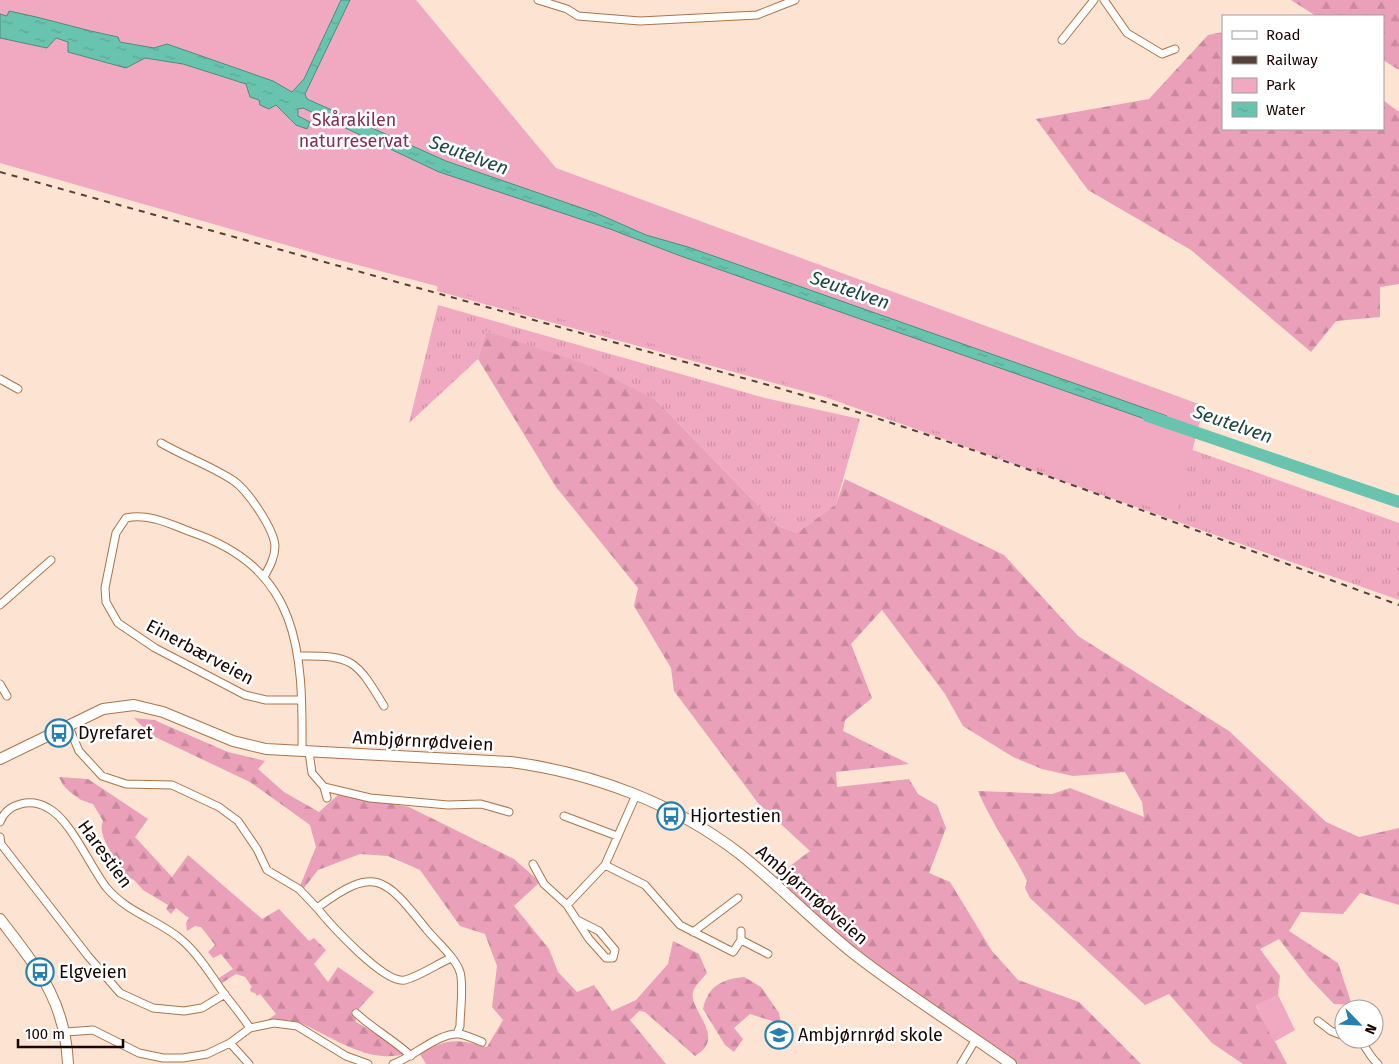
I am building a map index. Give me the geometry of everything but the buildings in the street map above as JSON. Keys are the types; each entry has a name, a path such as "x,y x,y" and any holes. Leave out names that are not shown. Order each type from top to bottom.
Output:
{"street":[{"path":"538,0 568,9 578,16 640,21 735,18 757,15 794,0"},
{"path":"1062,40 1094,0"},
{"path":"1104,0 1127,33 1162,54 1175,50"},
{"path":"0,379 18,389"},
{"path":"162,443 235,482 251,499 268,526 275,546 272,561 264,575 280,600 291,623 298,656 306,752 312,773 324,787 327,798"},
{"name":"Einerbærveien","path":"264,575 230,548 212,539 145,516 126,518 116,533 105,588 106,602 118,623 155,648 246,695 266,700 301,700"},
{"path":"0,605 51,560"},
{"path":"298,656 332,656 354,664 366,677 384,706"},
{"path":"0,684 7,696"},
{"name":"Ambjørnrødveien","path":"0,759 103,709 134,705 163,712 233,741 266,749 481,760 535,765 595,780 636,795 680,816 738,853 855,955 1011,1064"},
{"path":"68,725 79,751 102,776 126,784 172,785 219,807 238,821 257,849 267,870 299,889 360,953 394,980 405,980 451,958"},
{"path":"324,787 370,798 448,805 481,804 509,812"},
{"path":"567,905 605,865 636,795"},
{"name":"Harestien","path":"0,822 3,814 15,805 36,803 49,808 63,822 111,892 122,903 183,940 217,981 224,994 250,1028"},
{"path":"564,816 617,836"},
{"path":"0,837 1,844 37,892 120,993 153,1008 184,1011 202,1008 224,994"},
{"path":"533,864 544,884 567,905 588,938 606,958 613,958 615,950 599,931 577,920"},
{"path":"605,865 646,885 680,925 733,952 741,940 741,931"},
{"path":"317,908 352,885 371,881 386,885 399,895 451,958 460,972 460,1026 458,1034"},
{"path":"693,932 738,898"},
{"path":"0,919 48,986 59,1008 66,1032 68,1064"},
{"path":"741,940 768,954"},
{"path":"356,1013 368,1024 395,1041 407,1060"},
{"path":"1318,1021 1334,1032"},
{"path":"66,1032 93,1030 139,1053 163,1061 207,1054 230,1043 250,1028 274,1023 297,1026 346,1056 368,1064"},
{"path":"393,1064 407,1060 436,1040 458,1034 482,1042"},
{"path":"961,1064 976,1039"},
{"path":"230,1043 249,1064"},
{"path":"1366,1049 1378,1064"}],"green space":[{"name":"Skårakilen naturreservat","path":"0,0 416,0 556,168 1204,406 1175,516 874,409 865,403 810,390 803,384 792,385 762,373 328,257 0,163"},
{"path":"1291,0 1399,0 1399,70 1384,61 1384,15 1314,15"},
{"path":"1222,32 1222,130 1384,130 1384,101 1399,112 1399,284 1380,287 1380,317 1336,321 1311,352 1191,250 1088,190 1036,119 1149,99 1208,35"},
{"path":"474,195 1399,523 1399,600 825,397 437,291 445,242"},
{"path":"438,305 765,398 860,419 836,504 797,533 778,526 656,400 486,331 478,359 409,423"},
{"path":"486,331 585,364 656,400 778,526 797,533 836,504 845,479 1004,555 1078,636 1229,731 1326,822 1359,837 1399,828 1399,905 1360,893 1343,914 1301,912 1289,931 1338,963 1350,999 1334,999 1334,1004 1310,979 1279,939 1260,949 1280,976 1278,995 1256,1006 1287,1064 1243,1064 1212,1043 1169,994 1145,1005 1030,898 1025,888 1027,881 978,791 1052,794 1070,788 1144,817 1142,802 1125,772 1073,776 1042,769 1013,757 963,726 945,694 882,610 851,644 872,698 845,720 843,731 909,764 836,772 837,787 909,779 918,794 937,805 946,828 929,873 950,882 992,951 1018,980 1079,1002 1141,1064 1018,1064 879,968 774,878 810,851 758,803 674,691 671,668 634,606 638,588 556,487 478,359"},
{"path":"134,718 154,720 228,752 265,761 258,769 284,792 319,812 339,794 409,807 514,859 540,882 514,906 549,949 558,972 577,992 594,985 612,1011 636,1000 668,964 673,941 699,954 707,973 694,990 693,999 708,1032 708,1041 704,1049 695,1056 645,1012 639,1011 630,1020 666,1064 426,1064 420,1054 445,1043 459,1041 487,1047 503,1020 492,1007 497,966 485,934 460,926 420,870 388,856 360,854 318,870 304,888 300,886 316,847 310,825 250,782 151,735"},
{"path":"59,777 88,779 148,819 135,837 172,877 188,855 262,919 279,909 309,941 314,938 326,950 314,964 328,982 338,967 374,992 355,1013 356,1022 394,1044 405,1054 377,1055 351,1048 300,1023 287,1021 265,1022 276,1014 260,994 257,996 251,992 250,989 252,987 245,977 236,974 222,983 219,978 233,969 221,954 213,958 208,952 215,945 201,927 195,926 187,931 186,923 189,918 176,908 171,914 166,909 168,905 143,890 134,880 122,875 119,869 120,866 104,838 102,832 103,821 93,804 81,800 70,792 63,785"},
{"path":"744,977 761,987 779,1013 781,1024 750,1014 734,1028 743,1039 734,1052 725,1045 703,1009 708,995 717,985"},
{"path":"1278,995 1295,1030 1274,1042 1256,1005"}],"water":[{"path":"341,0 350,0 305,94 307,99 446,161 596,213 646,235 688,247 1167,416 1162,425 678,255 610,229 439,172 303,108 298,109 298,116 310,122 307,129 296,125 276,105 269,109 260,105 259,100 250,97 246,84 183,64 145,58 126,68 68,52 68,42 56,38 47,48 0,38 0,14 7,16 9,11 118,37 120,42 154,48 167,44 273,81 292,92 304,79"}],"waterway":[{"name":"Seutelven","path":"1148,416 1399,502"}],"railway":[{"path":"0,172 842,407 1082,488 1399,605"}],"place":[{"name":"Dyrefaret","path":"59,733"},
{"name":"Hjortestien","path":"671,816"},
{"name":"Elgveien","path":"40,972"},
{"name":"Ambjørnrød skole","path":"779,1035"}]}
